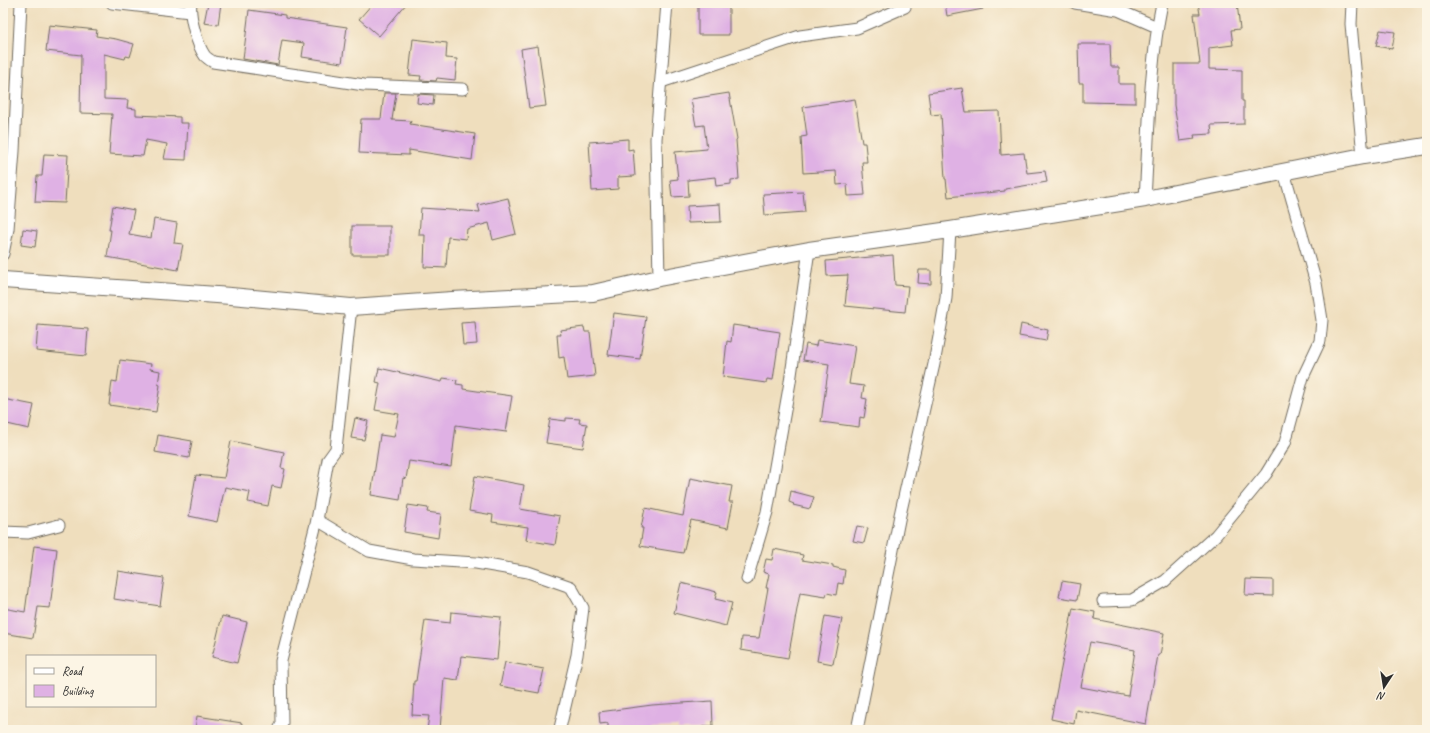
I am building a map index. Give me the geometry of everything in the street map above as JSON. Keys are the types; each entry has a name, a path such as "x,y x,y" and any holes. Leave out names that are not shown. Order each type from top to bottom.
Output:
{"street":[{"path":"3,254 14,152 21,3"},
{"path":"112,3 191,7 200,46 206,56 213,62 364,85 463,89"},
{"path":"659,278 656,139 667,3"},
{"path":"1075,3 1118,10 1157,27"},
{"path":"1145,199 1152,73 1157,27 1162,3"},
{"path":"1352,3 1351,24 1363,156"},
{"path":"661,82 800,36 856,28 905,7"},
{"path":"3,280 231,296 351,308 452,300 593,293 659,278 809,250 950,230 1145,199 1363,156 1427,146"},
{"path":"1103,601 1132,600 1165,581 1216,535 1266,474 1286,443 1302,377 1320,341 1322,320 1316,283 1284,172"},
{"path":"857,730 900,515 934,364 946,298 950,230"},
{"path":"747,579 767,512 790,382 809,250"},
{"path":"279,730 282,723 280,661 317,520 328,460 336,449 351,308"},
{"path":"317,520 369,551 413,559 476,563 528,572 571,588 583,608 577,655 560,730"},
{"path":"3,532 28,533 59,525"}],"building":[{"path":"208,3 221,3 218,25 204,23"},
{"path":"373,3 407,3 379,36 359,19"},
{"path":"945,3 982,3 983,9 947,16"},
{"path":"1198,3 1237,3 1240,29 1231,30 1233,45 1209,48 1209,69 1242,70 1244,124 1211,125 1212,134 1194,135 1195,139 1180,141 1174,105 1174,64 1200,64 1194,14 1200,14"},
{"path":"698,4 729,4 729,35 698,35"},
{"path":"249,10 285,15 285,18 347,27 342,63 302,57 304,43 282,40 278,65 243,59"},
{"path":"49,25 97,30 96,36 134,44 130,57 126,56 125,59 104,54 104,99 128,100 127,108 136,109 136,115 180,117 180,123 188,123 186,160 164,159 167,144 146,140 143,156 109,154 112,114 80,113 81,55 46,51"},
{"path":"1380,30 1395,32 1392,49 1376,46"},
{"path":"413,39 447,43 446,58 457,59 455,80 437,78 436,81 420,80 421,76 409,75"},
{"path":"1078,44 1110,44 1111,67 1119,67 1119,84 1135,84 1135,103 1083,102 1083,83 1079,83"},
{"path":"538,46 546,106 529,108 521,49"},
{"path":"962,88 966,112 999,111 1001,155 1024,153 1027,173 1045,171 1047,182 1005,189 1005,191 948,197 945,179 941,114 931,115 928,93"},
{"path":"384,93 396,93 392,120 411,121 410,124 475,134 472,160 409,150 409,155 359,153 361,119 381,119"},
{"path":"729,93 737,139 739,179 731,180 731,184 716,186 715,177 688,180 689,196 672,197 670,180 678,179 675,152 707,149 704,125 696,126 691,99"},
{"path":"418,94 434,95 433,105 417,103"},
{"path":"855,99 862,143 865,143 867,162 862,162 865,195 848,196 847,184 837,185 836,171 803,173 801,137 807,136 803,107"},
{"path":"628,139 628,150 633,149 635,176 618,177 618,189 592,191 589,142"},
{"path":"44,154 68,155 65,203 35,202 37,176 42,176"},
{"path":"803,192 805,212 765,215 763,194"},
{"path":"508,198 516,234 493,240 489,223 467,229 466,239 448,237 446,268 424,267 425,235 419,235 421,208 480,212 478,205"},
{"path":"720,204 721,222 688,223 687,206"},
{"path":"113,206 134,210 129,234 151,238 154,219 177,223 174,243 183,244 178,270 107,257"},
{"path":"352,226 390,226 390,255 352,255"},
{"path":"23,229 37,231 35,247 21,245"},
{"path":"893,255 895,285 908,286 905,312 845,306 848,275 827,276 826,261"},
{"path":"919,270 931,270 931,284 918,283"},
{"path":"614,313 646,317 640,359 608,355"},
{"path":"475,322 477,344 463,345 461,323"},
{"path":"1021,324 1048,330 1046,341 1019,336"},
{"path":"38,325 88,329 86,356 36,351"},
{"path":"733,325 780,332 773,380 767,379 766,383 723,377 727,341 731,342"},
{"path":"584,327 585,332 590,332 595,376 567,379 564,357 559,358 557,335 561,335 560,330"},
{"path":"817,340 855,346 849,384 864,386 862,398 867,399 864,418 860,417 859,427 821,422 829,364 803,360 806,344 816,346"},
{"path":"120,360 151,364 150,369 160,371 158,384 160,385 156,412 109,405 112,381 117,382"},
{"path":"379,368 442,382 443,378 457,380 456,384 463,385 463,389 512,396 506,432 456,425 451,467 409,461 406,479 403,478 400,500 371,495 380,435 394,437 399,414 375,410 380,383 376,382"},
{"path":"3,399 34,405 29,429 3,423"},
{"path":"355,418 368,421 364,440 351,438"},
{"path":"566,418 580,419 579,423 587,424 583,448 546,443 550,419 566,421"},
{"path":"158,435 192,441 189,458 155,452"},
{"path":"231,441 284,452 281,468 285,469 281,488 272,486 268,506 248,502 250,492 225,487 217,522 189,516 196,475 224,478"},
{"path":"475,476 524,485 520,509 560,516 555,545 526,540 528,527 492,522 493,515 469,511"},
{"path":"690,478 732,486 729,502 733,502 728,528 691,520 683,553 640,546 643,528 641,528 645,508 683,516"},
{"path":"791,491 814,497 810,509 793,505 794,504 789,502"},
{"path":"408,505 428,508 427,512 441,514 438,538 404,532"},
{"path":"857,526 868,528 864,543 853,541"},
{"path":"34,546 57,549 50,608 38,607 33,638 3,633 3,608 25,612"},
{"path":"774,549 803,555 802,560 833,565 833,567 845,570 843,584 838,583 836,595 827,593 826,597 800,593 788,658 741,650 742,637 759,638 769,574 763,572 766,559 772,560"},
{"path":"118,571 164,578 160,606 114,599"},
{"path":"1246,579 1273,580 1273,596 1245,595"},
{"path":"1062,581 1080,584 1077,600 1059,597"},
{"path":"681,583 717,592 715,599 732,603 726,626 674,613"},
{"path":"1073,608 1095,612 1094,619 1164,633 1160,655 1158,655 1146,724 1076,710 1074,724 1051,719","holes":["1090,642 1135,650 1128,696 1081,687"]},
{"path":"451,612 501,617 497,660 461,656 458,680 444,678 440,730 427,730 429,716 412,715 414,681 416,681 425,620 450,623"},
{"path":"222,616 247,622 237,663 212,657"},
{"path":"825,616 842,619 833,664 817,661"},
{"path":"505,662 544,669 539,693 500,686"},
{"path":"712,701 713,726 703,726 704,730 678,730 678,727 650,728 650,730 608,730 608,723 600,724 599,712 652,705"},
{"path":"197,716 242,723 241,730 195,730"}]}
